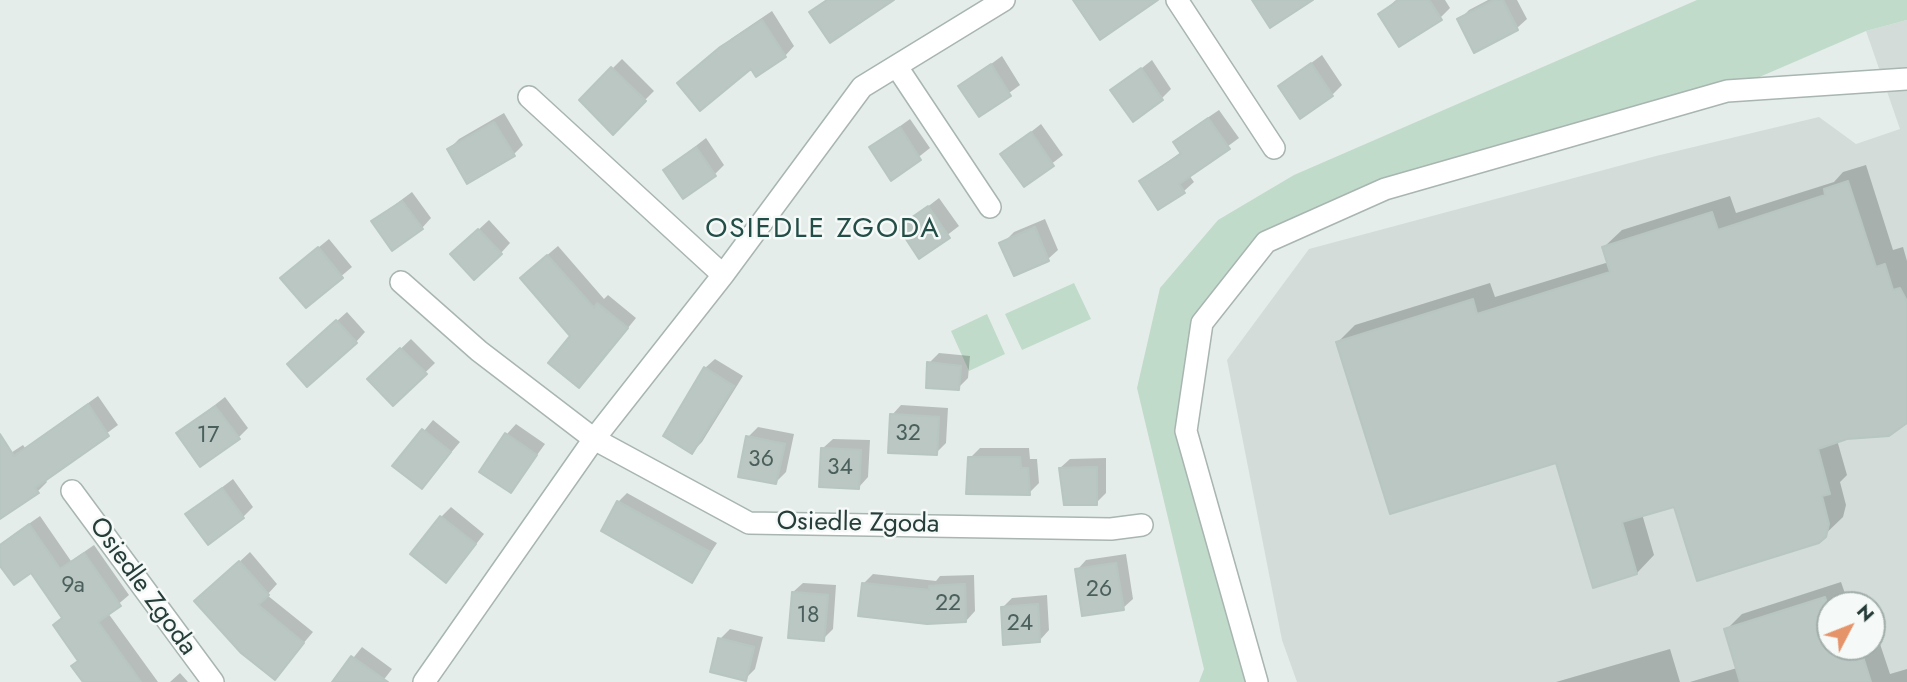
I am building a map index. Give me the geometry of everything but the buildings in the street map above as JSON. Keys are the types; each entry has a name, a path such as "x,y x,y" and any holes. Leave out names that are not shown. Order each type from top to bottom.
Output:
{"street":[{"path":"424,682 594,439 723,275 862,87 1004,0"},
{"path":"1177,0 1274,148"},
{"path":"897,67 990,207"},
{"path":"1257,682 1186,431 1202,323 1266,242 1385,188 1727,91 1907,79"},
{"path":"529,97 723,275"},
{"name":"Osiedle Zgoda","path":"401,282 479,351 594,439 749,523 1111,529 1142,525"},
{"name":"Osiedle Zgoda","path":"72,491 213,682"}],"shaded area":[{"path":"1907,20 1907,682 1297,682 1282,640 1227,360 1309,249 1656,156 1819,117 1856,144 1900,129 1866,31"}],"green space":[{"path":"1697,0 1907,0 1907,20 1866,31 1727,91 1385,189 1266,242 1202,323 1186,431 1257,682 1199,682 1204,669 1137,388 1160,288 1218,220 1294,175"},
{"path":"1074,283 1091,319 1022,350 1005,314"},
{"path":"987,314 1005,354 969,371 951,331"}],"district":[{"name":"OSIEDLE ZGODA","path":"823,230"}]}
